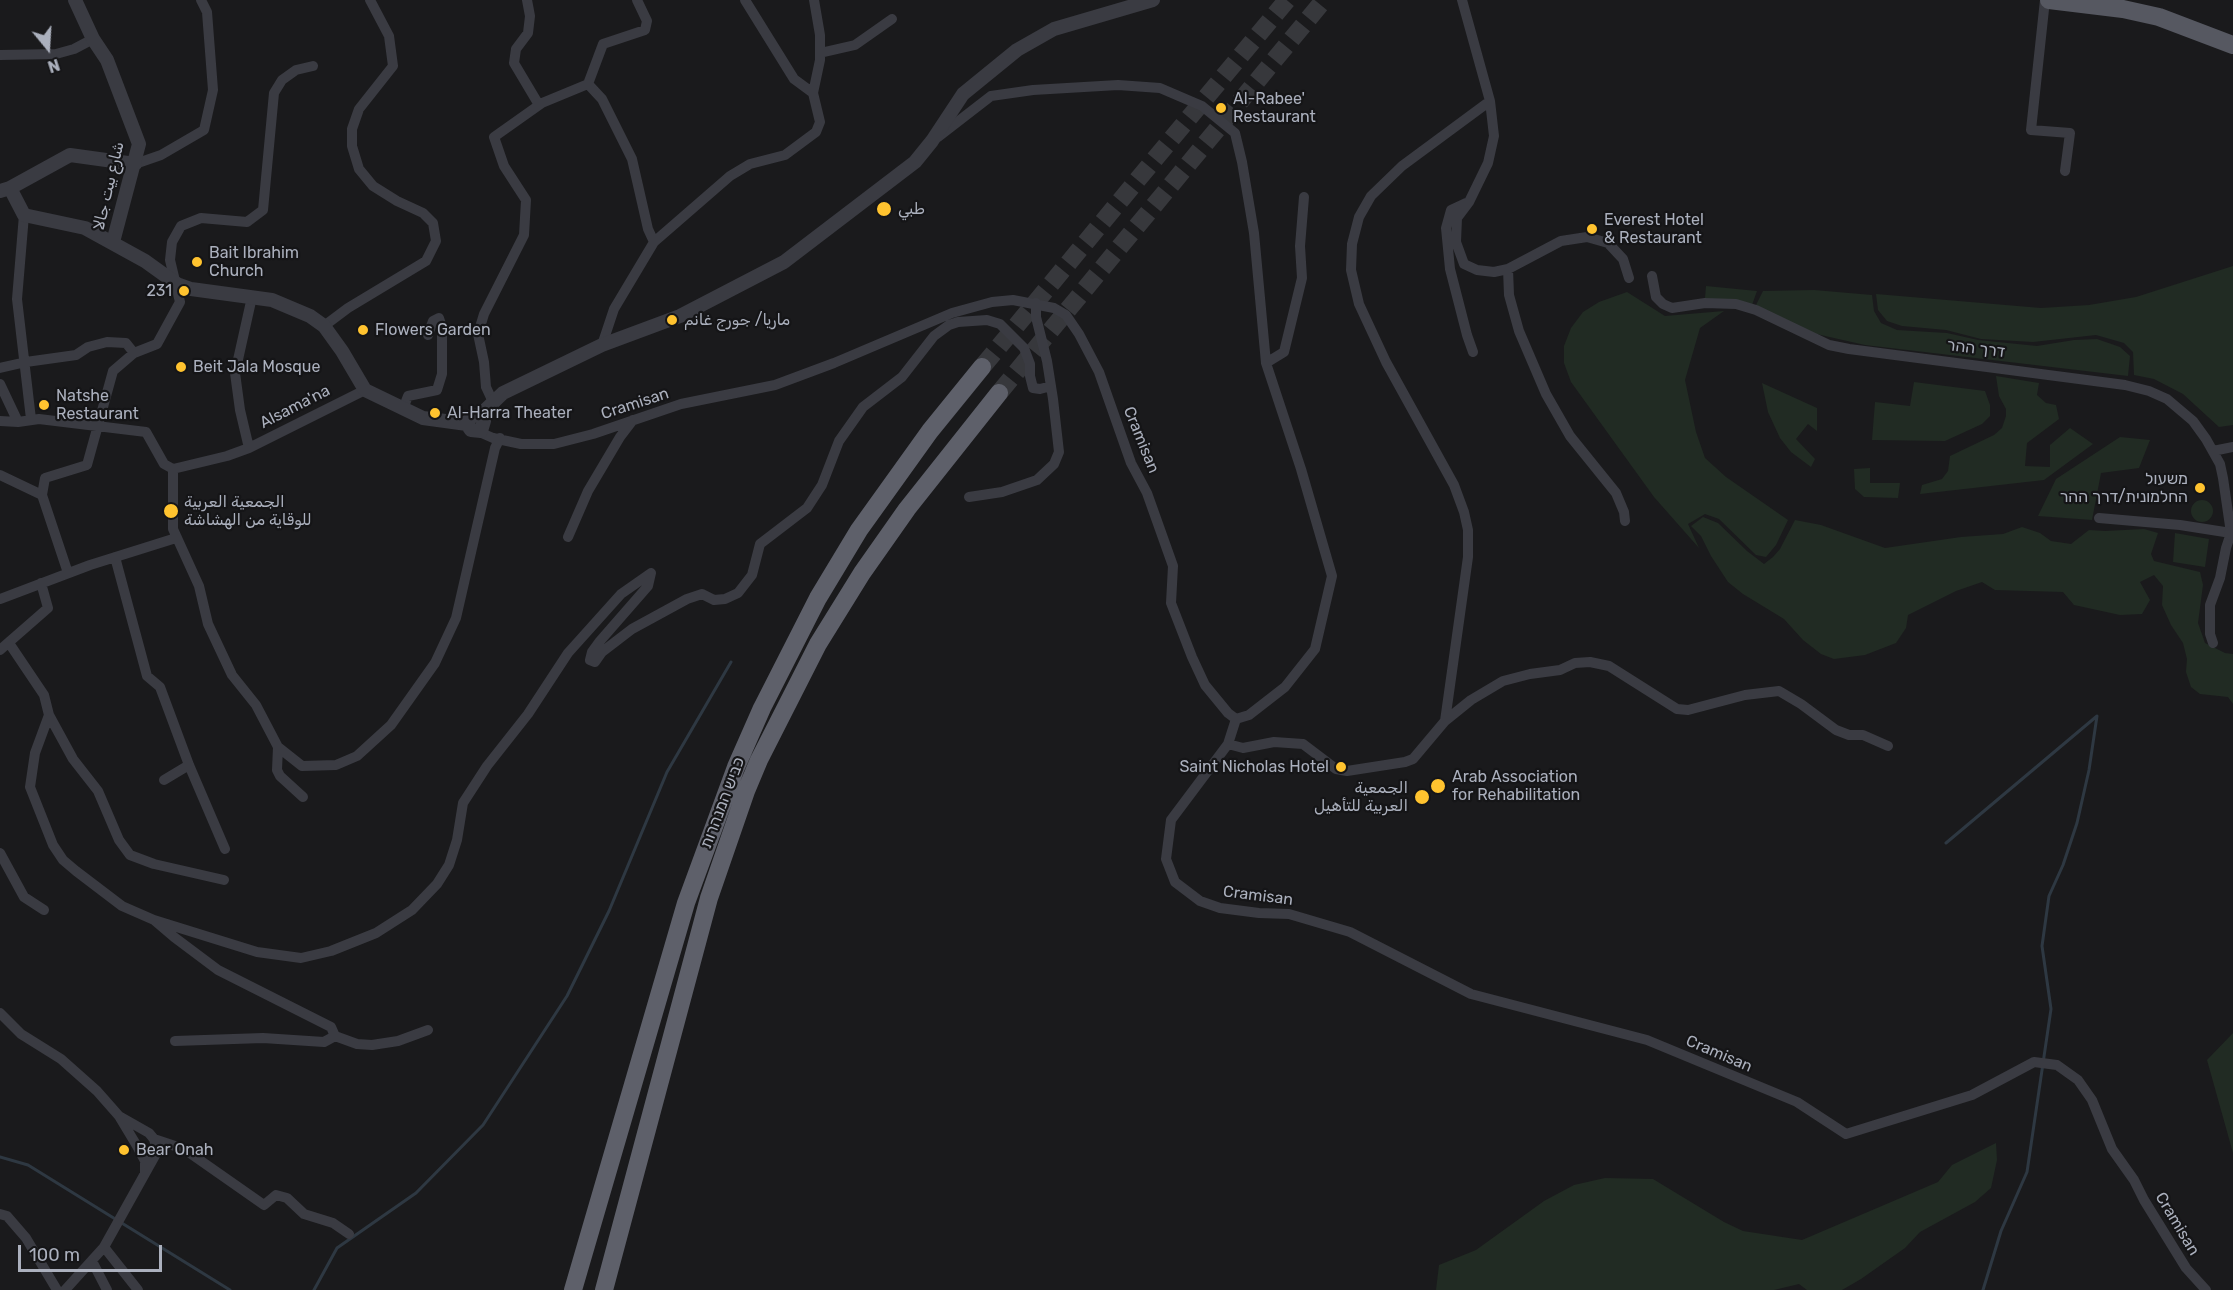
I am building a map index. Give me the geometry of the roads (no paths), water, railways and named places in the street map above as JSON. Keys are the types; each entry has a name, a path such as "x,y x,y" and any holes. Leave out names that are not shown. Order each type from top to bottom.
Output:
{"highway":[{"name":"כביש המנהרות","path":"573,1290 686,903 732,777 762,708 818,598 859,530 930,431 982,367"},
{"name":"כביש המנהרות","path":"604,1290 709,898 746,792 773,731 818,644 862,573 907,509 999,393"}],"main road":[{"path":"2047,0 2123,9 2159,17 2233,45"}],"street":[{"name":"شارع بيت جالا","path":"75,0 93,39 107,60 140,144 113,242"},
{"path":"31,419 17,299 24,215 5,189 70,155 135,164 161,155 204,130 213,90 207,12 201,0"},
{"path":"324,326 348,308 426,261 436,241 433,223 423,213 373,186 358,169 352,146 352,129 359,109 393,66 389,36 370,0"},
{"path":"527,0 530,16 528,33 516,49 514,63 539,105"},
{"path":"173,469 173,529 199,586 208,624 232,675 256,705 278,747 302,766 336,765 357,756 391,725 435,663 456,618 495,448 485,421 484,362 478,334 488,306 524,235 526,200 504,166 494,137 539,105 588,84 603,44 645,30 647,21 637,0"},
{"path":"745,0 794,79 813,93"},
{"path":"602,345 614,309 654,242 730,176 750,164 785,155 816,132 820,122 813,93 820,53 820,34 814,0"},
{"path":"485,421 503,393 602,345 680,316 784,262 915,162 963,94 1017,50 1054,29 1153,0"},
{"path":"1461,0 1490,101 1494,136 1488,163 1469,202 1456,219 1456,242 1464,264 1477,270 1494,272 1508,269 1561,241 1587,237 1608,243 1623,259 1629,278"},
{"path":"2047,0 2031,129 2070,133 2066,171"},
{"path":"820,53 855,45 892,19"},
{"path":"0,55 56,54 74,49 93,39"},
{"path":"69,573 42,495 45,477 87,465 113,371 134,352 157,344 180,302 170,260 172,242 181,226 201,218 247,222 263,210 274,93 282,80 296,70 313,66"},
{"path":"588,84 602,99 632,159 648,229 654,242"},
{"path":"932,141 991,96 1033,90 1118,85 1160,88 1202,106 1235,133 1254,233 1266,363 1301,469 1332,576 1315,649 1286,687 1249,715 1236,719"},
{"path":"1445,721 1468,557 1468,530 1454,485 1386,362 1359,304 1352,270 1352,244 1359,217 1371,196 1402,166 1490,101"},
{"path":"1266,363 1284,352 1302,278 1300,246 1304,197"},
{"path":"1469,202 1451,210 1446,228 1450,269 1473,352"},
{"path":"24,215 85,228 146,261 177,284 191,289 272,300 310,316 324,326 365,390 423,418 485,421"},
{"path":"1508,269 1509,295 1519,331 1546,394 1569,436 1616,493 1624,512 1625,521"},
{"name":"דרך ההר","path":"1652,276 1656,297 1663,304 1672,308 1705,303 1736,304 1756,310 1829,345 1849,350 2125,385 2149,391 2181,409 2193,421 2213,451 2220,464 2232,533"},
{"name":"Alsama'na","path":"252,297 235,373 240,410 249,448 365,390"},
{"name":"Cramisan","path":"485,421 521,444 554,444 593,434 681,404 775,385 834,363 951,313 992,302 1013,300 1054,308 1066,315 1099,372 1131,463 1147,493 1173,566 1171,603 1180,629 1205,685 1228,713 1236,719 1228,744 1171,820 1166,859 1175,882 1200,901 1220,908 1289,914 1350,932 1471,994 1647,1040 1797,1102 1846,1134 1972,1095 2034,1062 2057,1065 2078,1080 2092,1100 2112,1149 2134,1180 2186,1268 2206,1290"},
{"path":"969,497 1002,492 1037,480 1054,464 1059,452 1059,437 1036,317 1036,303"},
{"path":"403,409 408,396 437,390 440,382 443,347 440,318 433,321 428,335"},
{"path":"48,715 35,753 30,787 53,845 63,860 122,906 154,920 257,952 301,958 331,951 376,933 412,910 437,884 449,865 457,840 463,803 487,766 528,714 568,652 614,601 651,573 648,586 592,652 590,660 595,662 602,652 632,629 687,599 702,594 714,600 738,593 752,575 760,544 807,508 822,485 839,441 863,406 902,377 934,336 949,325 958,322 987,320 1000,324 1024,348 1030,364 1033,387 1040,389 1051,386"},
{"path":"0,368 76,355 88,347 107,342 126,343 134,352"},
{"path":"0,384 18,422"},
{"path":"0,421 18,422 31,419 146,432 164,464 173,469 228,456 249,448"},
{"path":"568,537 588,491 633,419"},
{"path":"2213,451 2233,447"},
{"path":"0,475 42,495"},
{"path":"2099,518 2180,525 2232,533 2210,605 2210,634 2213,643"},
{"path":"0,598 176,538"},
{"path":"115,557 147,676 160,687 189,765 225,849"},
{"path":"0,650 48,608 41,583"},
{"path":"9,643 44,695 48,715 73,759 98,791 119,840 130,855 154,864 224,880"},
{"path":"1228,744 1243,748 1274,742 1303,744 1336,769 1365,769 1413,759 1445,721 1471,700 1503,681 1560,670 1575,663 1590,662 1609,666 1677,710 1688,710 1745,695 1779,691 1836,730 1849,735 1863,735 1888,747"},
{"path":"278,747 280,776 303,797"},
{"path":"164,780 189,765"},
{"path":"0,853 24,897 44,909"},
{"path":"154,920 218,970 331,1028 335,1036 357,1044 372,1045 398,1041 428,1030"},
{"path":"0,1013 21,1034 61,1059 97,1091 119,1116 145,1161 145,1173"},
{"path":"175,1041 263,1038 324,1042 335,1036"},
{"path":"65,1290 104,1247 157,1152 154,1139 149,1133 119,1116"},
{"path":"154,1139 184,1149 264,1205 276,1195 287,1198 303,1214 333,1223 349,1234"},
{"path":"0,1214 7,1216 26,1238 57,1290"},
{"path":"104,1247 138,1290"},
{"path":"92,1261 107,1290"}],"waterway":[{"path":"314,1290 337,1248 416,1193 483,1125 567,996 609,911 667,772 731,662"},
{"path":"1946,843 2097,716 2089,770 2077,823 2063,865 2049,896 2042,946 2051,1009 2027,1172 2001,1231 1983,1290"},
{"path":"0,1157 28,1165 230,1290"}],"tunnel":[{"path":"982,367 1287,0"},
{"path":"999,393 1324,0"}],"place":[{"name":"Al-Rabee' Restaurant","path":"1221,108"},
{"name":"طبي","path":"884,209"},
{"name":"Everest Hotel & Restaurant","path":"1592,229"},
{"name":"Bait Ibrahim Church","path":"197,262"},
{"name":"231","path":"184,291"},
{"name":"ماريا/ جورج غانم","path":"672,320"},
{"name":"Flowers Garden","path":"363,330"},
{"name":"Beit Jala Mosque","path":"181,367"},
{"name":"Natshe Restaurant","path":"44,405"},
{"name":"Al-Harra Theater","path":"435,413"},
{"name":"משעול החלמונית/דרך ההר","path":"2200,488"},
{"name":"الجمعية العربية للوقاية من الهشاشة","path":"171,511"},
{"name":"Saint Nicholas Hotel","path":"1341,767"},
{"name":"Arab Association for Rehabilitation","path":"1438,786"},
{"name":"الجمعية العربية للتأهيل","path":"1422,797"},
{"name":"Bear Onah","path":"124,1150"}]}
